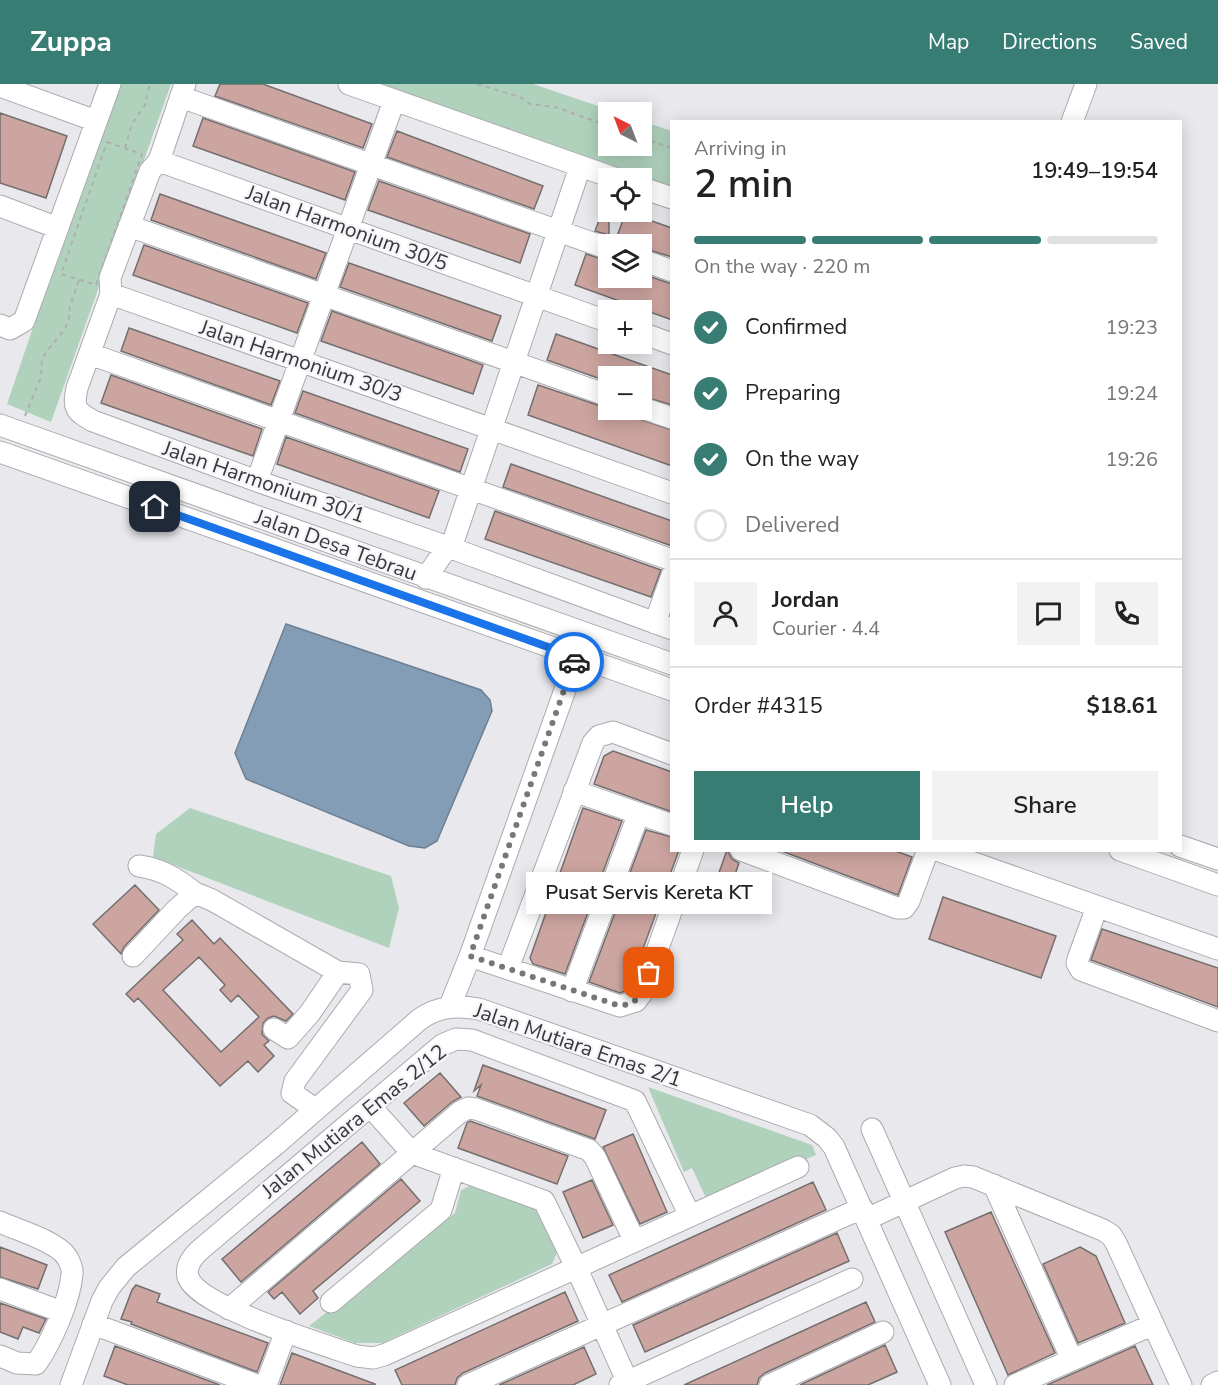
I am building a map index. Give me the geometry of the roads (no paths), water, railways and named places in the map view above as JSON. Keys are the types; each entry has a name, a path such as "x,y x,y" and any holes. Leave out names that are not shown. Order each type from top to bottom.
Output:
{"street":[{"path":"0,325 10,329 24,321 110,84"},
{"path":"349,84 598,173"},
{"path":"1073,120 1086,84"},
{"path":"0,86 96,121"},
{"path":"598,245 371,164 183,91 159,161 150,171 110,278 111,294 90,354 670,559"},
{"path":"257,481 394,100"},
{"name":"Jalan Harmonium 30/5","path":"159,161 598,318"},
{"path":"426,578 443,553 451,548 580,167"},
{"path":"652,191 670,197"},
{"path":"0,206 57,228"},
{"path":"129,226 598,392"},
{"path":"652,264 670,270"},
{"name":"Jalan Harmonium 30/3","path":"111,294 670,492"},
{"path":"652,337 670,343"},
{"name":"Jalan Harmonium 30/1","path":"90,354 77,388 74,403 79,413 93,421 663,626"},
{"path":"652,411 670,417"},
{"name":"Jalan Desa Tebrau","path":"9,428 670,663"},
{"name":"Jalan Desa Tebrau","path":"0,452 670,689"},
{"path":"451,548 456,558 458,588"},
{"path":"663,626 670,586"},
{"path":"450,1006 585,633"},
{"path":"508,968 593,742 605,733 613,732 670,753"},
{"path":"574,791 670,824"},
{"path":"572,991 639,813"},
{"path":"1182,847 1218,859"},
{"path":"470,956 620,1006 636,1001 642,993 692,852"},
{"path":"746,852 897,908 904,908 909,901 927,852"},
{"path":"943,852 1218,949"},
{"path":"1128,852 1218,885"},
{"path":"139,866 151,867 167,874 185,884 195,893 212,900 338,972 359,974 362,990 295,1081 292,1093 315,1109"},
{"path":"133,956 195,893"},
{"path":"1097,907 1078,959 1077,963 1081,970 1218,1021"},
{"path":"274,1029 288,1038 310,1013 338,972"},
{"name":"Jalan Mutiara Emas 2/1","path":"74,1384 93,1324 109,1287 126,1267 275,1145 420,1019 429,1013 450,1006 479,1009 810,1125 827,1138 834,1147 865,1213 934,1383"},
{"name":"Jalan Mutiara Emas 2/12","path":"229,1309 204,1294 192,1283 188,1276 188,1269 195,1254 442,1045 456,1039 472,1040 635,1101 690,1216"},
{"path":"370,1106 412,1153 544,1201 602,1324 625,1384 852,1280"},
{"path":"634,1240 595,1157 586,1149 472,1108 460,1112 229,1309 357,1356 373,1358 798,1167"},
{"path":"872,1130 986,1385"},
{"path":"331,1302 441,1210 454,1168"},
{"path":"468,1385 602,1324 865,1213 904,1200 959,1177 969,1176 1111,1235 1181,1385"},
{"path":"994,1185 1072,1360"},
{"path":"0,1222 49,1243 66,1255 73,1271 62,1312 47,1348 36,1364 17,1363 0,1356"},
{"path":"0,1288 62,1312"},
{"path":"93,1324 257,1385"},
{"path":"1016,1385 1152,1325"},
{"path":"266,1385 286,1331"},
{"path":"770,1385 884,1332"},
{"path":"1212,1385 1218,1382"}],"water":[{"path":"286,624 481,690 490,700 492,711 437,841 425,848 409,846 246,779 235,753"}],"place":[{"name":"Pusat Servis Kereta KT","path":"649,973"}]}
